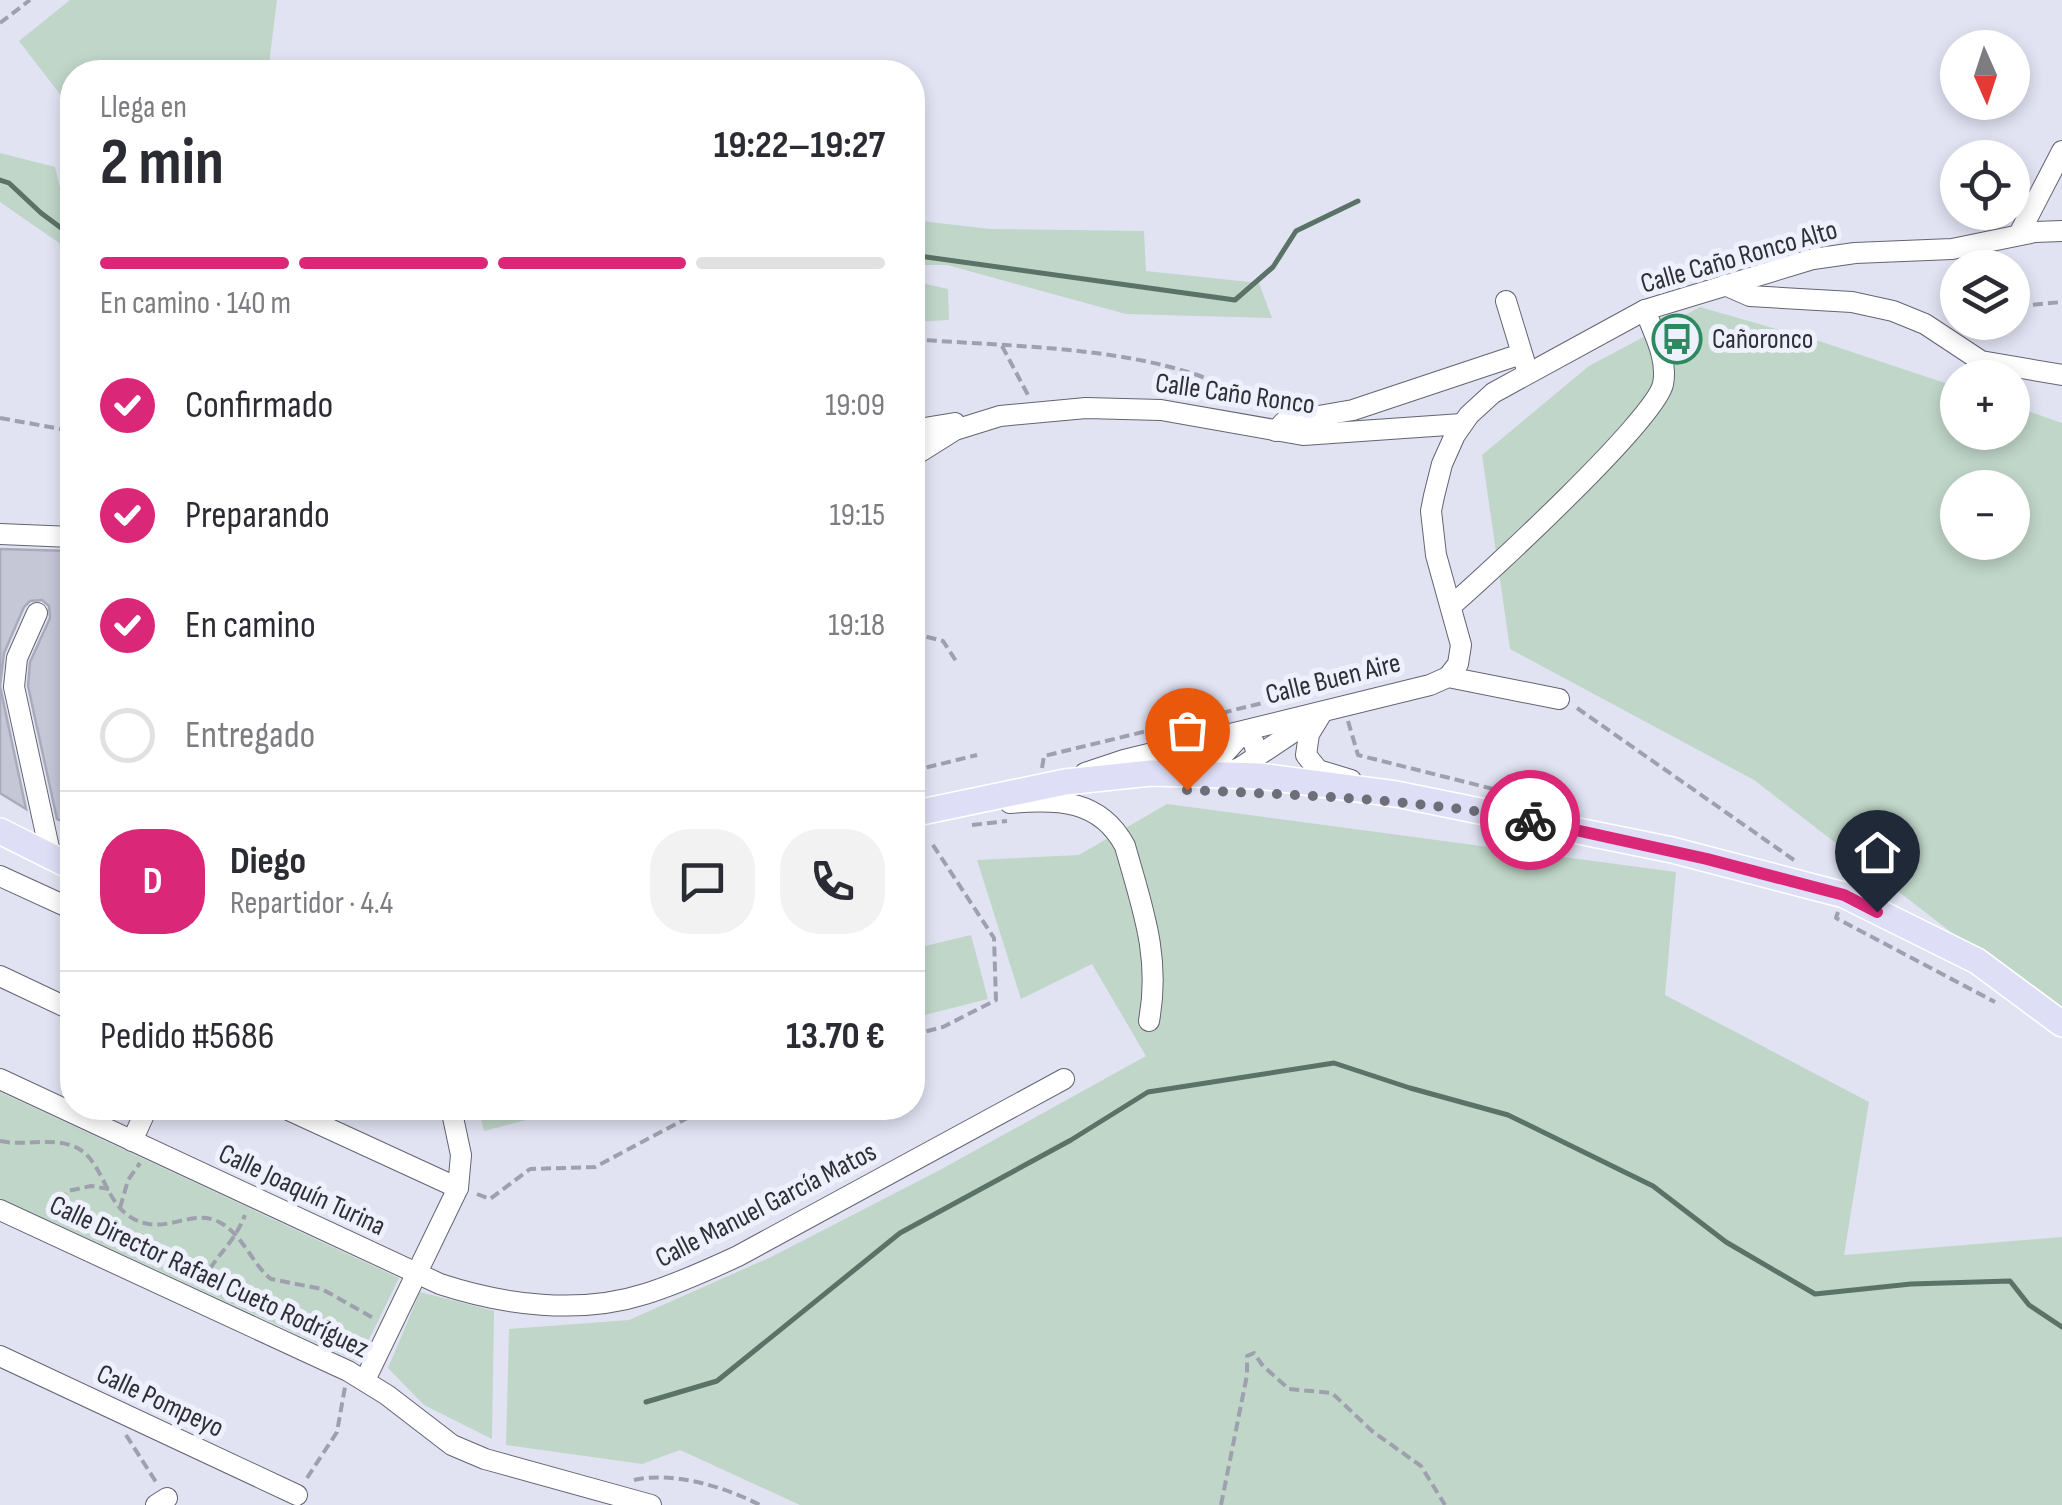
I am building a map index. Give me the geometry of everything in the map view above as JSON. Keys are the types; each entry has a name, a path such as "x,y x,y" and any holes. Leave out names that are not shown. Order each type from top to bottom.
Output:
{"main road":[{"path":"925,811 1065,782 1152,774 1259,776 1396,794 1672,850 1844,895 1976,961 2062,1024"},
{"path":"986,796 1116,786 1328,796 1476,810"},
{"path":"0,830 60,861"}],"street":[{"path":"2019,234 2062,150"},
{"name":"Calle Caño Ronco Alto","path":"1279,427 1520,365 1645,310 1827,256 1952,249 2019,234 2062,231"},
{"path":"1725,284 1750,296 1852,302 1893,311 1925,324 1981,361 2062,375"},
{"path":"1506,301 1520,365"},
{"path":"1451,606 1627,437 1663,388 1664,358 1645,310"},
{"name":"Calle Caño Ronco Alto","path":"1462,424 1520,365"},
{"name":"Calle Caño Ronco","path":"925,428 1036,412 1122,407 1330,435 1462,424"},
{"name":"Calle Caño Ronco","path":"925,449 955,430 1000,416"},
{"path":"1448,676 1460,655 1459,634 1436,555 1432,511 1442,464 1462,424"},
{"path":"0,534 60,536"},
{"path":"37,613 17,658 14,678 60,854"},
{"name":"Calle Buen Aire","path":"1065,782 1124,760 1321,714 1430,685 1448,676 1559,700"},
{"path":"1222,776 1321,714"},
{"path":"1321,714 1309,734 1306,755 1318,770 1396,794"},
{"path":"1222,776 1222,756 1244,732 1254,742 1256,756"},
{"path":"925,813 1061,800 1102,816 1125,846 1152,942 1155,990 1149,1021"},
{"path":"0,876 60,903"},
{"path":"0,976 60,1004"},
{"name":"Calle Joaquín Turina","path":"0,1079 60,1110"},
{"name":"Calle Manuel García Matos","path":"417,1274 478,1296 519,1302 599,1303 642,1296 738,1256 1064,1079"},
{"name":"Calle Joaquín Turina","path":"80,1120 138,1150 251,1196 417,1274"},
{"path":"138,1150 144,1120"},
{"path":"310,1120 458,1188"},
{"path":"356,1375 390,1328 458,1188 461,1155 454,1120"},
{"name":"Calle Director Rafael Cueto Rodríguez","path":"0,1210 356,1375 452,1445 612,1500 651,1505"},
{"name":"Calle Pompeyo","path":"0,1356 296,1495"}],"path":[{"path":"0,23 30,0"},
{"path":"2030,305 2062,302"},
{"path":"925,341 1142,360 1254,402 1279,427"},
{"path":"1002,346 1036,412"},
{"path":"0,418 60,429"},
{"path":"925,637 943,642 956,661"},
{"path":"925,768 977,755"},
{"path":"961,826 1013,820"},
{"path":"925,1032 996,1000 994,938 931,842"},
{"path":"458,1188 490,1199 530,1169 595,1167 683,1120"},
{"path":"0,1141 71,1145 84,1153 120,1208 143,1223 158,1226 205,1217 218,1221 236,1235 271,1279 322,1290 390,1328"},
{"path":"120,1208 138,1150"},
{"path":"46,1232 60,1198 68,1191 90,1186 108,1190"},
{"path":"196,1301 208,1270 236,1235 251,1196"},
{"path":"1221,1505 1247,1375 1247,1356 1254,1353 1262,1366 1289,1389 1332,1394 1372,1431 1421,1466 1445,1505"},
{"path":"296,1495 337,1432 356,1375"},
{"path":"108,1406 162,1502"},
{"path":"612,1500 626,1482 645,1478 688,1481 760,1505"}],"green space":[{"path":"70,0 277,0 270,60 60,60 60,94 19,41"},
{"path":"0,153 55,167 60,188 60,244 0,202"},
{"path":"925,221 990,229 1144,231 1146,271 1259,283 1272,318 1126,314 947,265 925,265"},
{"path":"925,284 948,289 949,320 925,321"},
{"path":"1700,307 1940,381 1940,450 2030,450 2030,412 2062,423 2062,1018 1754,780 1510,649 1482,455 1589,366"},
{"path":"1167,804 1676,872 1665,995 1869,1102 1844,1255 2062,1237 2062,1505 800,1505 680,1450 642,1464 506,1445 509,1329 629,1320 771,1257 938,1171 1146,1056 1092,964 1021,999 977,860 1079,855"},
{"path":"971,935 988,999 925,1015 925,946"},
{"path":"0,1092 399,1278 358,1362 0,1198"},
{"path":"481,1120 527,1120 484,1131"},
{"path":"420,1292 494,1311 492,1439 424,1405 388,1368"}],"building":[{"path":"0,549 60,551 60,820 28,686 30,662 50,618 49,606 42,600 30,601 24,607 4,653 0,686"},
{"path":"0,686 26,809 0,793"}],"waterway":[{"path":"0,180 9,183 60,227"},
{"path":"925,257 1235,300 1273,267 1296,231 1358,201"},
{"path":"646,1402 717,1381 900,1233 1071,1140 1148,1092 1334,1063 1508,1115 1653,1186 1726,1242 1815,1294 1911,1284 2010,1281 2029,1305 2062,1327"}],"way so far":[{"path":"1187,790 1328,796 1476,810 1530,820"}],"place":[{"name":"Cañoronco","path":"1677,339"}],"route":[{"path":"1530,820 1672,850 1844,895 1877,912"}]}
